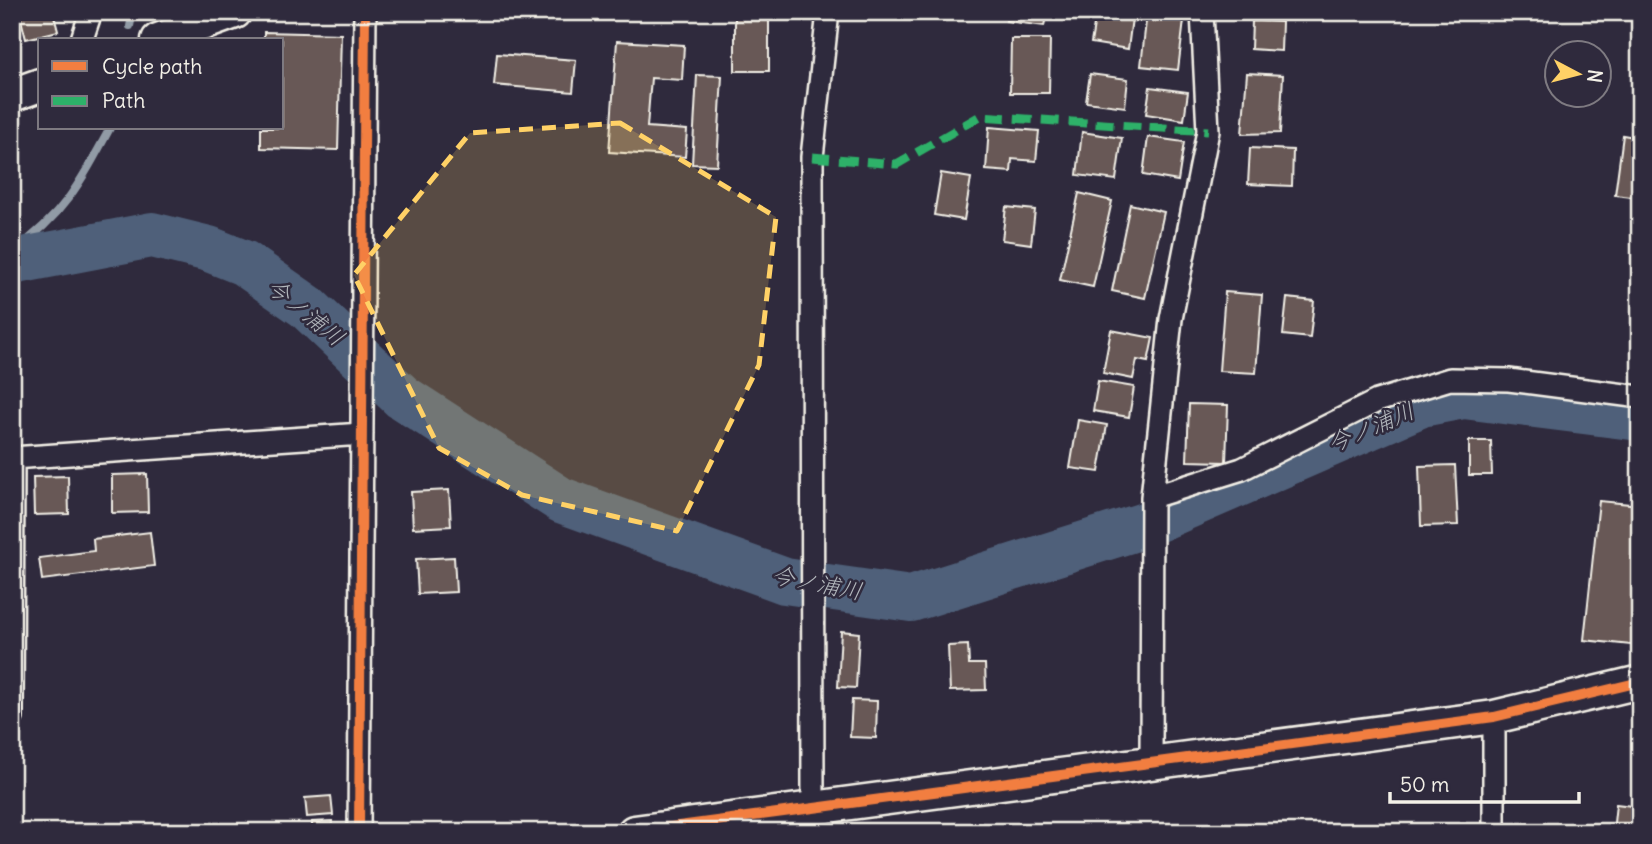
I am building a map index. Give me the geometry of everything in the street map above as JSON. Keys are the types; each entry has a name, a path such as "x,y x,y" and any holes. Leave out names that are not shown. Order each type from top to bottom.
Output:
{"street":[{"path":"78,12 82,38"},
{"path":"83,38 91,12"},
{"path":"164,38 235,12"},
{"path":"359,832 365,12"},
{"path":"813,809 812,156 828,12"},
{"path":"1150,764 1152,497 1171,318 1208,131 1202,12"},
{"path":"12,95 38,86"},
{"path":"1152,497 1242,469 1377,401 1450,379 1509,380 1640,397"},
{"path":"12,717 12,458 362,434"},
{"path":"634,832 1494,717 1640,682"},
{"path":"1494,717 1494,832"}],"highlighted area":[{"path":"620,123 776,217 759,365 677,531 522,495 439,448 354,275 470,133"}],"building":[{"path":"19,12 53,12 58,31 26,39"},
{"path":"735,12 769,12 769,71 735,71"},
{"path":"1007,12 1047,12 1044,26 1006,21"},
{"path":"1147,12 1185,12 1178,70 1141,66"},
{"path":"1096,13 1132,18 1128,49 1091,43"},
{"path":"1252,21 1282,22 1281,51 1251,49"},
{"path":"264,32 341,34 338,150 261,148 261,130 284,130 284,38 264,38"},
{"path":"1011,39 1050,39 1049,93 1010,93"},
{"path":"617,41 684,45 682,80 651,78 647,127 687,130 685,157 609,152"},
{"path":"497,54 576,60 573,92 494,85"},
{"path":"1247,73 1283,75 1280,133 1242,134"},
{"path":"1090,74 1128,79 1125,107 1086,102"},
{"path":"697,75 722,76 717,165 692,164"},
{"path":"1150,87 1188,92 1184,120 1146,114"},
{"path":"989,127 1039,131 1036,161 1012,159 1011,172 986,170"},
{"path":"1082,132 1122,138 1116,180 1077,175"},
{"path":"1623,135 1640,138 1640,198 1615,195"},
{"path":"1148,137 1184,142 1178,181 1143,175"},
{"path":"1250,148 1293,150 1292,186 1248,184"},
{"path":"941,173 971,178 964,220 934,215"},
{"path":"1079,193 1112,201 1093,287 1060,280"},
{"path":"1130,204 1164,212 1145,298 1112,291"},
{"path":"1006,207 1035,210 1031,244 1002,240"},
{"path":"1225,292 1262,295 1256,373 1219,371"},
{"path":"1287,298 1314,301 1310,338 1283,335"},
{"path":"1111,330 1153,338 1148,362 1137,360 1133,379 1103,373"},
{"path":"1098,381 1134,387 1129,417 1093,411"},
{"path":"1189,404 1228,405 1226,462 1187,461"},
{"path":"1078,420 1107,425 1099,472 1070,468"},
{"path":"1469,441 1491,441 1492,475 1469,475"},
{"path":"1455,465 1458,525 1421,526 1419,466"},
{"path":"147,474 148,512 112,513 112,475"},
{"path":"68,476 69,514 34,515 33,477"},
{"path":"449,490 451,526 413,528 411,492"},
{"path":"1599,501 1640,505 1640,646 1584,640"},
{"path":"150,532 154,566 42,580 39,558 94,551 93,539"},
{"path":"454,557 456,592 418,594 416,559"},
{"path":"841,631 859,633 856,688 838,687"},
{"path":"968,645 969,664 985,664 986,690 950,691 948,646"},
{"path":"852,700 877,701 876,738 850,737"},
{"path":"331,796 333,815 307,817 305,798"},
{"path":"1616,804 1640,807 1640,832 1613,832"},
{"path":"332,821 332,832 312,832 312,822"}],"waterway":[{"path":"130,26 133,12"},
{"path":"12,252 45,225 70,196 109,130"},
{"name":"今ノ浦川","path":"12,262 152,235 209,249 244,263 307,307 402,397 561,500 785,581 911,599 1142,526 1422,404 1464,396 1640,418"}],"marked path":[{"path":"812,157 897,164 980,116 1208,131"}],"cycle path":[{"path":"359,832 365,12"},
{"path":"634,832 1494,717 1640,682"}]}
